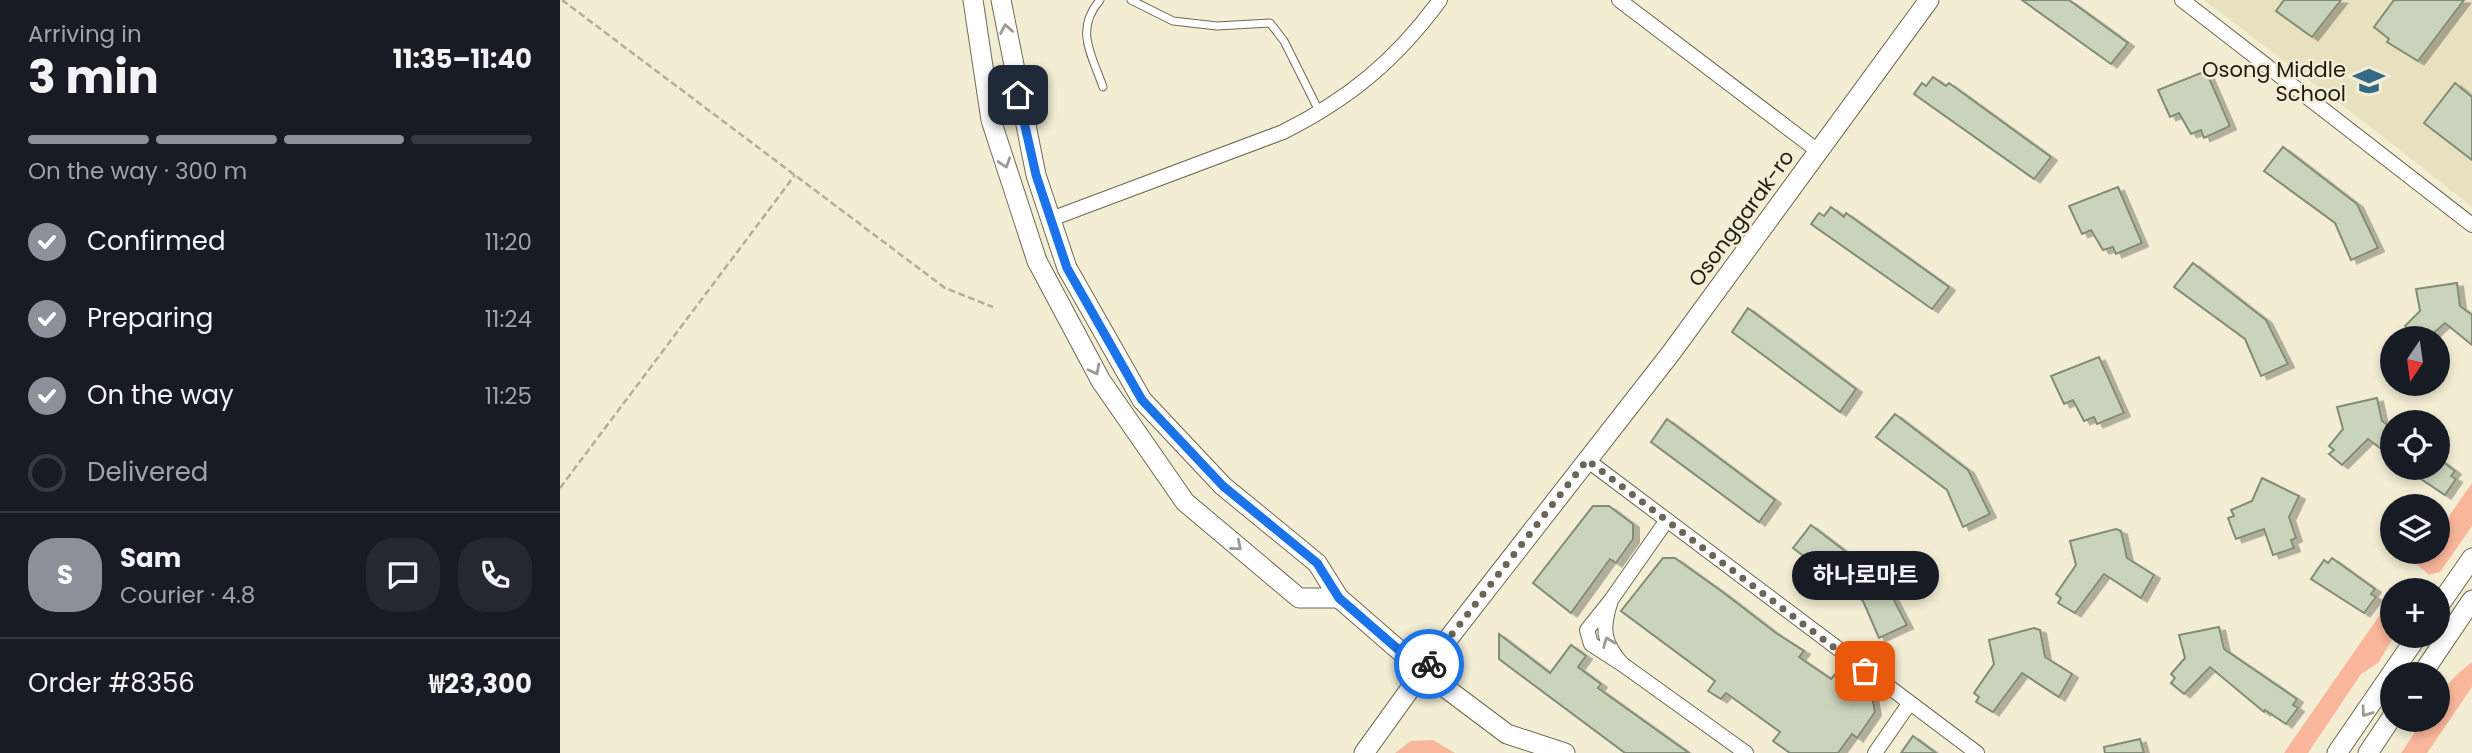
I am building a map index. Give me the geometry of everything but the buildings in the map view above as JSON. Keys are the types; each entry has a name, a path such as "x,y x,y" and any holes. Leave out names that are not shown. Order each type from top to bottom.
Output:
{"street":[{"path":"973,0 991,120 1037,261 1101,381 1185,502 1299,598 1339,598"},
{"path":"1001,0 1036,175 1067,268 1142,400 1223,486 1317,563 1339,598 1423,671 1507,734 1565,753"},
{"path":"1051,219 1283,132 1320,114 1363,84 1440,0"},
{"path":"1619,0 1818,151"},
{"name":"Osonggarak-ro","path":"1364,753 1423,671 1671,353 1929,0"},
{"path":"2182,0 2472,225"},
{"path":"1587,460 1977,753"},
{"path":"1667,520 1611,600 1589,626 1586,635 1591,644 1746,753"},
{"path":"2450,590 2472,558"},
{"path":"2430,662 2472,600"},
{"path":"2337,753 2409,648"},
{"path":"1875,753 1909,704"},
{"path":"2368,753 2382,732"},
{"path":"1507,734 1515,753"}],"lane":[{"path":"1100,0 1091,10 1084,33 1103,88"},
{"path":"1131,0 1173,21 1217,26 1270,23 1284,41 1320,114"}],"path":[{"path":"562,0 945,288 993,307"},
{"path":"560,488 795,176"}],"shaded area":[{"name":"Osong Middle School","path":"2204,0 2472,0 2472,207 2385,138"},
{"path":"2472,483 2472,526 2450,558 2450,515"},
{"path":"2416,564 2446,564 2440,572 2429,575"},
{"path":"2380,615 2380,648 2387,648 2378,663 2361,674 2308,753 2284,753"},
{"path":"2472,662 2472,687 2450,719 2450,683"},
{"path":"2415,732 2441,732 2427,753 2401,753"},
{"path":"1433,740 1455,753 1395,753 1411,741"}],"way so far":[{"path":"1429,664 1587,460 1865,671"}],"place":[{"name":"Osong Middle School","path":"2369,81"},
{"name":"하나로마트","path":"1865,671"}],"route":[{"path":"1018,95 1036,175 1067,268 1142,400 1223,486 1317,563 1339,598 1423,671 1429,664"}]}
